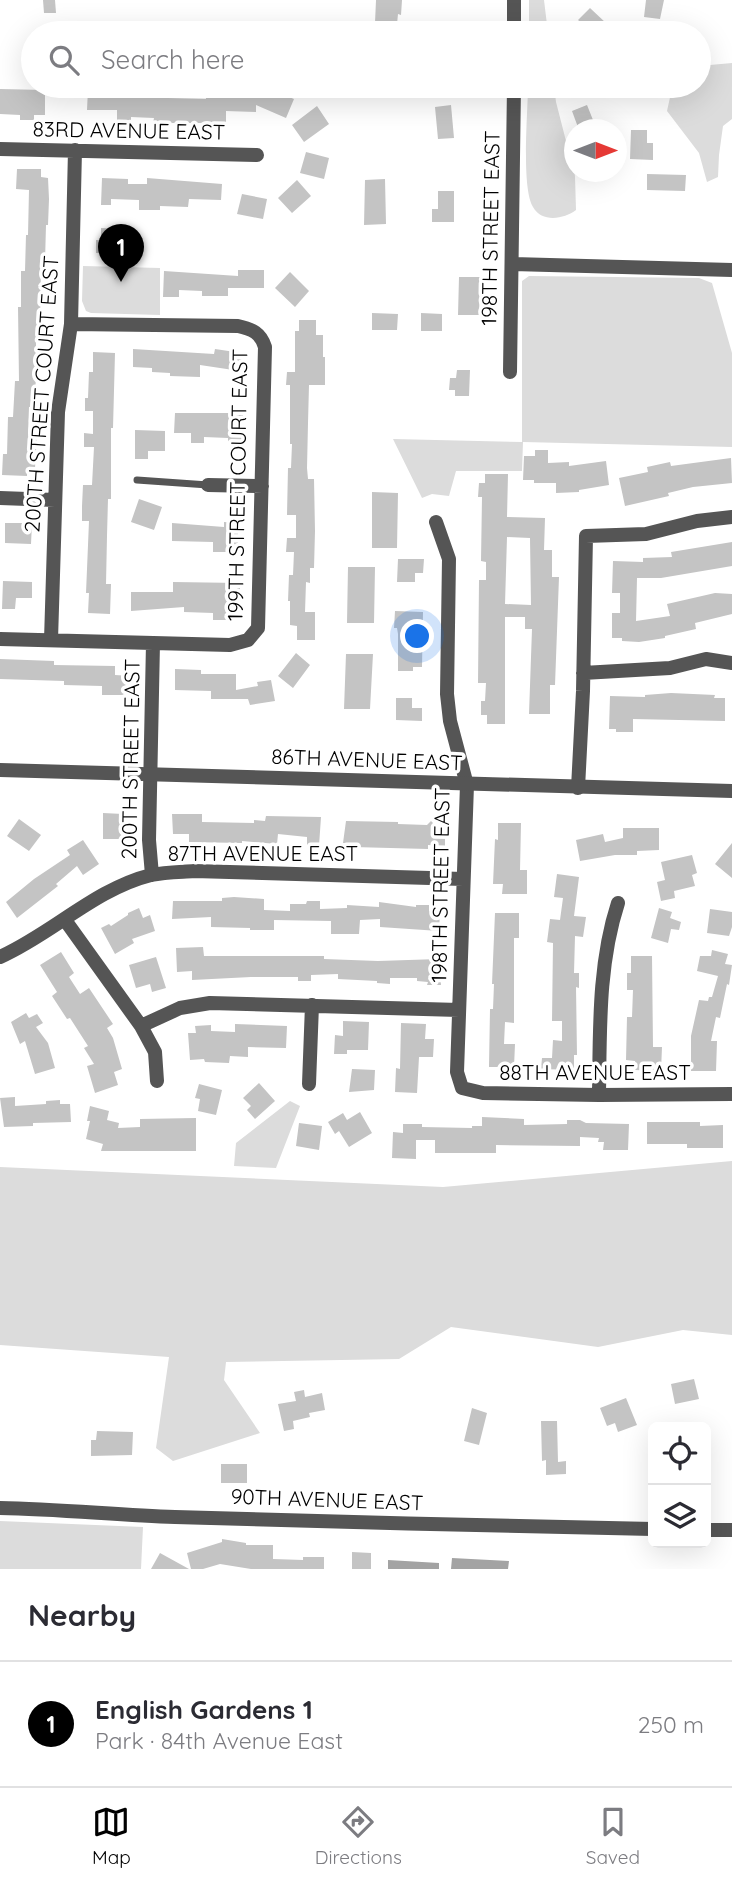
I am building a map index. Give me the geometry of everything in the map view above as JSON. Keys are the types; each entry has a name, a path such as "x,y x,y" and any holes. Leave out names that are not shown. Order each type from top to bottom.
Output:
{"street":[{"path":"514,0 514,21"},
{"name":"198TH STREET EAST","path":"510,372 514,98"},
{"name":"83RD AVENUE EAST","path":"0,149 257,155"},
{"name":"200TH STREET COURT EAST","path":"51,640 60,391 71,324 75,150"},
{"path":"513,264 732,270"},
{"name":"199TH STREET COURT EAST","path":"71,324 238,326 249,328 261,336 265,347 259,622 255,635 230,645 153,643"},
{"path":"208,485 262,486"},
{"path":"0,498 55,500"},
{"path":"578,788 586,536 646,534 697,521 732,517"},
{"name":"198TH STREET EAST","path":"436,522 449,559 446,694 450,721 467,785 457,1072 461,1086"},
{"path":"0,639 153,643"},
{"name":"200TH STREET EAST","path":"152,875 149,840 153,643"},
{"path":"583,673 670,668 706,659 732,663"},
{"name":"86TH AVENUE EAST","path":"0,770 732,792"},
{"name":"87TH AVENUE EAST","path":"2,952 65,920 109,892 152,875 194,871 463,879"},
{"path":"599,1096 603,982 609,932 618,903"},
{"path":"65,920 141,1026 156,1052 157,1081"},
{"path":"141,1026 180,1008 210,1003 459,1010"},
{"path":"309,1084 312,1005"},
{"name":"88TH AVENUE EAST","path":"461,1086 468,1091 483,1093 599,1096 732,1094"},
{"name":"90TH AVENUE EAST","path":"0,1508 174,1517 648,1529"},
{"path":"711,1530 732,1530"}],"lane":[{"path":"137,480 208,485"}],"shaded area":[{"path":"529,0 544,0 547,21 529,21"},
{"path":"732,63 732,119 723,126 718,177 707,182 699,153 667,111 670,98 711,98 711,65"},
{"path":"527,98 556,98 564,133 564,182 575,182 576,210 553,218 537,212 529,197 526,167"},
{"path":"83,266 160,268 160,315 86,311 82,301"},
{"path":"529,276 699,278 712,283 732,353 732,447 523,442 522,471 456,471 449,496 432,494 422,498 393,439 522,442 522,281"},
{"path":"290,1101 300,1106 276,1168 234,1166 236,1143"},
{"path":"732,1161 732,1335 683,1330 598,1347 451,1327 399,1359 226,1362 224,1380 260,1433 173,1461 156,1448 169,1357 0,1345 0,1167 443,1187"},
{"path":"0,1521 143,1527 141,1569 0,1569"},
{"path":"452,1558 509,1561 508,1569 451,1569"},
{"path":"388,1560 439,1563 439,1569 388,1569"}],"building":[{"path":"43,0 55,0 56,13 44,13"},
{"path":"376,0 402,0 401,15 398,14 397,21 375,21"},
{"path":"646,0 664,0 660,19 644,17"},
{"path":"590,8 604,21 579,21"},
{"path":"0,89 21,89 21,98 45,98 45,115 34,115 34,120 20,120 20,115 0,114"},
{"path":"88,98 294,99 286,118 256,105 256,112 226,111 226,123 153,123 154,118 131,117 131,123 117,123 117,110 87,110"},
{"path":"451,105 454,138 438,139 435,107"},
{"path":"587,105 593,119 575,119 572,111"},
{"path":"317,106 329,124 304,142 292,125"},
{"path":"631,130 647,130 647,143 653,143 653,160 630,159"},
{"path":"306,152 329,158 324,179 300,173"},
{"path":"17,169 41,169 41,177 48,178 49,199 45,262 41,262 40,332 36,332 39,370 36,370 35,407 29,407 28,434 37,434 35,468 27,468 27,476 2,475 3,454 7,454 8,417 13,417 15,381 19,381 18,307 21,307 21,271 25,271 28,235 29,190 16,189"},
{"path":"647,174 686,175 685,191 647,190"},
{"path":"102,178 128,179 128,184 147,184 147,178 222,184 221,200 189,199 188,207 160,206 160,210 139,210 139,200 111,199 111,205 101,205"},
{"path":"385,179 386,224 364,225 365,180"},
{"path":"297,180 311,196 292,213 278,198"},
{"path":"438,191 454,191 454,222 432,222 432,209 438,209"},
{"path":"242,194 267,199 263,219 237,214"},
{"path":"101,228 126,229 125,254 96,253 96,240 101,240"},
{"path":"238,270 264,270 264,288 228,288 228,296 202,296 202,291 179,290 179,297 163,297 164,271 238,276"},
{"path":"290,272 309,291 295,307 275,288"},
{"path":"459,277 480,277 479,315 458,315"},
{"path":"372,313 398,314 397,330 372,330"},
{"path":"421,313 442,314 442,331 421,331"},
{"path":"299,320 316,320 316,335 323,335 325,357 325,385 309,385 307,468 308,479 314,479 315,531 314,568 310,568 310,583 306,582 305,612 315,612 315,640 297,640 297,626 290,625 288,601 289,575 293,575 294,552 286,552 287,538 296,538 296,515 287,515 288,468 291,468 292,444 290,385 286,385 287,372 295,372 295,331 299,331"},
{"path":"133,349 214,354 215,349 242,353 240,371 200,365 200,377 170,376 170,373 152,372 152,368 133,367"},
{"path":"93,352 115,353 106,584 111,584 110,614 88,613 89,593 86,593 89,521 82,521 83,485 92,485 94,447 84,447 84,433 93,434 93,411 85,411 85,398 88,398 89,372 93,372"},
{"path":"457,370 470,370 469,396 455,396 455,390 449,390 450,378 456,378"},
{"path":"175,413 243,413 242,443 228,442 228,438 204,437 204,443 191,443 191,433 174,433"},
{"path":"135,430 165,431 165,451 148,451 148,459 135,459"},
{"path":"535,450 548,450 548,463 569,462 569,466 606,461 609,485 579,492 556,493 556,483 523,480 524,456 535,456"},
{"path":"731,458 732,483 693,487 668,493 669,496 625,506 619,478 648,472 647,467 670,462 671,466"},
{"path":"485,474 508,474 507,517 545,518 544,550 552,550 552,577 559,577 555,685 550,685 550,714 529,714 532,629 525,629 525,617 505,617 505,724 487,724 487,715 481,715 481,701 485,701 486,683 478,683 479,580 486,580 486,562 481,561 482,497 478,497 479,483 485,483","holes":["507,537 530,538 531,605 505,604"]},
{"path":"372,492 398,493 397,548 372,548"},
{"path":"139,499 162,507 154,530 131,522"},
{"path":"224,522 238,523 238,552 213,552 213,542 172,541 172,523 224,527"},
{"path":"5,523 32,523 31,544 5,543"},
{"path":"732,542 732,566 661,578 637,578 636,621 670,616 667,604 715,593 732,594 732,614 695,623 696,629 665,638 639,642 612,638 612,613 620,613 620,593 612,593 613,561 643,562 643,558 672,557 671,552"},
{"path":"398,559 424,559 423,573 415,573 415,582 397,582"},
{"path":"348,567 375,567 374,623 347,623"},
{"path":"3,581 32,582 32,598 16,598 15,609 2,609"},
{"path":"173,582 240,583 240,596 233,596 233,620 213,620 213,613 184,612 184,607 131,611 131,592 173,592"},
{"path":"395,611 423,612 422,667 413,667 413,671 398,671"},
{"path":"296,653 310,665 293,688 278,676"},
{"path":"346,654 373,654 370,709 344,709"},
{"path":"0,659 54,661 54,665 115,666 115,675 131,676 131,695 102,695 102,686 64,685 64,681 0,679"},
{"path":"175,669 201,670 201,674 236,674 236,690 258,686 257,682 271,680 275,701 250,705 248,699 211,699 211,691 175,690"},
{"path":"671,693 725,698 725,721 633,719 633,732 616,732 616,729 609,729 610,696 645,697"},
{"path":"396,698 412,698 412,708 422,708 422,721 396,720"},
{"path":"103,813 123,814 123,839 103,839"},
{"path":"172,814 202,814 202,822 254,823 254,820 265,821 266,816 321,817 319,846 307,845 307,837 278,834 277,844 242,841 189,842 189,834 173,834"},
{"path":"19,819 41,835 29,851 7,836"},
{"path":"346,821 427,825 431,821 435,825 445,826 445,846 428,845 428,849 353,847 353,844 343,843"},
{"path":"498,823 521,823 520,870 527,870 527,894 502,894 503,884 493,884"},
{"path":"623,828 659,828 659,850 580,861 576,840 603,834 605,842 623,838"},
{"path":"83,840 99,864 83,875 77,866 56,884 58,886 17,918 6,902 70,855 67,850"},
{"path":"732,843 732,878 715,864"},
{"path":"692,855 697,873 692,875 695,886 674,891 675,898 661,901 657,882 665,880 661,862"},
{"path":"557,874 579,877 574,916 586,917 583,937 575,936 574,973 579,973 579,988 576,987 577,1055 574,1055 574,1070 541,1069 542,1058 552,1058 553,1040 562,1041 562,1021 552,1021 553,943 547,942 550,919 560,920 563,898 554,897"},
{"path":"222,898 264,899 264,910 290,911 290,904 306,904 307,901 320,901 320,909 347,908 347,905 379,907 379,902 416,907 429,905 429,911 440,911 439,931 380,927 380,919 360,920 359,934 331,934 331,921 274,920 274,930 250,930 211,927 211,917 172,919 173,901 222,901"},
{"path":"139,908 143,918 150,915 155,931 132,939 134,943 115,954 101,928 109,924 111,926"},
{"path":"659,908 672,912 670,918 681,922 679,930 671,929 668,943 651,938"},
{"path":"710,909 732,912 729,936 707,933"},
{"path":"495,913 519,913 519,938 514,938 514,1023 505,1022 504,1044 515,1044 514,1067 489,1067"},
{"path":"203,947 204,956 324,956 324,959 378,961 439,959 441,985 427,985 428,982 417,981 417,978 390,978 390,984 338,979 338,974 311,975 311,981 298,981 298,977 192,980 192,971 177,972 176,948"},
{"path":"712,950 728,954 725,964 732,965 720,1018 716,1017 711,1041 717,1041 716,1071 691,1071 691,1036 699,1000 708,1001 709,997 712,997 718,976 697,971 700,956 711,956"},
{"path":"61,952 74,973 69,977 80,994 89,988 113,1024 107,1028 113,1038 122,1069 114,1072 118,1085 95,1093 87,1066 94,1064 84,1048 88,1046 52,996 57,992 40,965"},
{"path":"631,956 652,956 653,1047 662,1047 661,1071 635,1070 635,1061 626,1060 627,1017 632,1017 633,990 627,990"},
{"path":"156,957 166,988 152,992 150,984 136,988 129,965"},
{"path":"26,1013 29,1018 37,1014 43,1023 36,1027 48,1043 55,1068 35,1074 25,1041 20,1044 11,1022"},
{"path":"343,1021 369,1022 368,1050 347,1050 347,1054 334,1054 335,1035 343,1036"},
{"path":"401,1023 426,1024 425,1039 434,1039 433,1057 419,1057 417,1093 395,1092 396,1068 400,1069"},
{"path":"235,1024 287,1026 286,1048 248,1047 248,1057 230,1056 229,1063 190,1060 188,1033 196,1033 195,1026 211,1025 211,1031 235,1032"},
{"path":"352,1069 375,1070 374,1090 349,1092"},
{"path":"259,1083 275,1101 255,1119 247,1110 251,1106 243,1098"},
{"path":"199,1084 222,1090 216,1115 198,1111 200,1099 195,1098"},
{"path":"15,1097 15,1106 46,1104 46,1101 60,1100 60,1104 70,1104 71,1122 4,1127 0,1098"},
{"path":"90,1106 109,1111 107,1120 119,1123 118,1128 140,1127 140,1119 196,1118 196,1151 101,1151 103,1144 86,1139"},
{"path":"360,1112 372,1133 349,1147 339,1131 335,1134 328,1122 343,1113 347,1120"},
{"path":"482,1117 524,1119 524,1125 567,1124 567,1120 629,1124 628,1150 603,1150 604,1142 598,1142 599,1138 580,1137 580,1146 496,1145 496,1153 435,1153 435,1140 416,1140 416,1159 392,1158 393,1132 403,1133 403,1124 472,1128 482,1126"},
{"path":"647,1122 723,1125 723,1148 687,1148 687,1144 647,1144"},
{"path":"299,1123 322,1126 319,1150 296,1146"},
{"path":"694,1379 699,1399 675,1404 671,1384"},
{"path":"304,1390 305,1397 322,1393 325,1410 309,1413 310,1417 293,1421 294,1429 284,1431 278,1404 296,1401 294,1392"},
{"path":"626,1398 637,1425 618,1432 615,1423 607,1426 600,1408"},
{"path":"472,1408 487,1413 479,1445 464,1441"},
{"path":"541,1421 557,1421 558,1462 566,1461 566,1474 546,1475 546,1460 542,1461"},
{"path":"97,1431 133,1432 132,1455 91,1456 91,1440 96,1440"},
{"path":"221,1464 247,1464 247,1483 221,1483"},
{"path":"222,1539 246,1545 273,1545 273,1559 303,1560 303,1557 324,1557 324,1569 251,1569 220,1564 191,1569 187,1553 222,1542"},
{"path":"352,1552 371,1553 371,1569 352,1569"},
{"path":"160,1553 189,1569 151,1569"}],"place":[{"name":"English Gardens 1","path":"121,282"}]}
